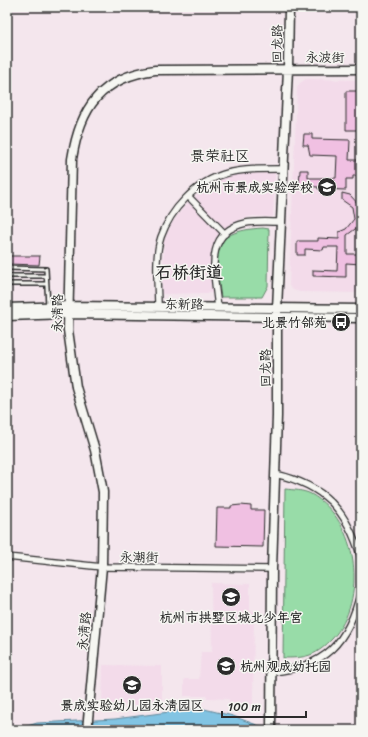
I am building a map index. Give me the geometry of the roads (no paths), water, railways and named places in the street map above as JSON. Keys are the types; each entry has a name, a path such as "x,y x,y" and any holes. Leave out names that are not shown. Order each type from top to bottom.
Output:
{"street":[{"name":"回龙路","path":"271,727 272,569 277,416 277,309 288,69 289,7"},
{"name":"永波街","path":"288,69 361,69"},
{"name":"永清路","path":"87,730 102,567 104,513 102,479 71,360 68,330 72,159 75,137 88,108 95,99 107,87 135,73 155,70 288,69"},
{"path":"158,307 159,252 161,237 173,214 188,196 197,186 212,177 252,169 283,168"},
{"path":"188,196 225,234"},
{"path":"218,308 213,254 215,247 225,234 246,223 280,222"},
{"name":"东新路","path":"7,308 48,306 68,310 277,318 361,318"},
{"name":"东新路","path":"7,316 68,310 158,307 361,309"},
{"path":"275,474 296,479 314,487 327,498 341,513 351,529 361,558"},
{"name":"永潮街","path":"7,557 102,567 272,569"},
{"path":"271,672 306,666 326,655 340,639 351,621 361,590"}],"lane":[{"path":"7,268 46,269 48,306"},
{"path":"7,276 46,276"},
{"path":"7,284 46,284"}],"water":[{"path":"200,708 233,716 270,730 15,730 37,723 115,719"}],"place":[{"name":"杭州市景成实验学校","path":"327,187"},
{"name":"北景竹邻苑","path":"341,322"},
{"name":"杭州市拱墅区城北少年宫","path":"231,597"},
{"name":"杭州观成幼托园","path":"226,666"},
{"name":"景成实验幼儿园永清园区","path":"132,685"}],"district":[{"name":"景荣社区","path":"220,156"},
{"name":"石桥街道","path":"189,272"}]}
